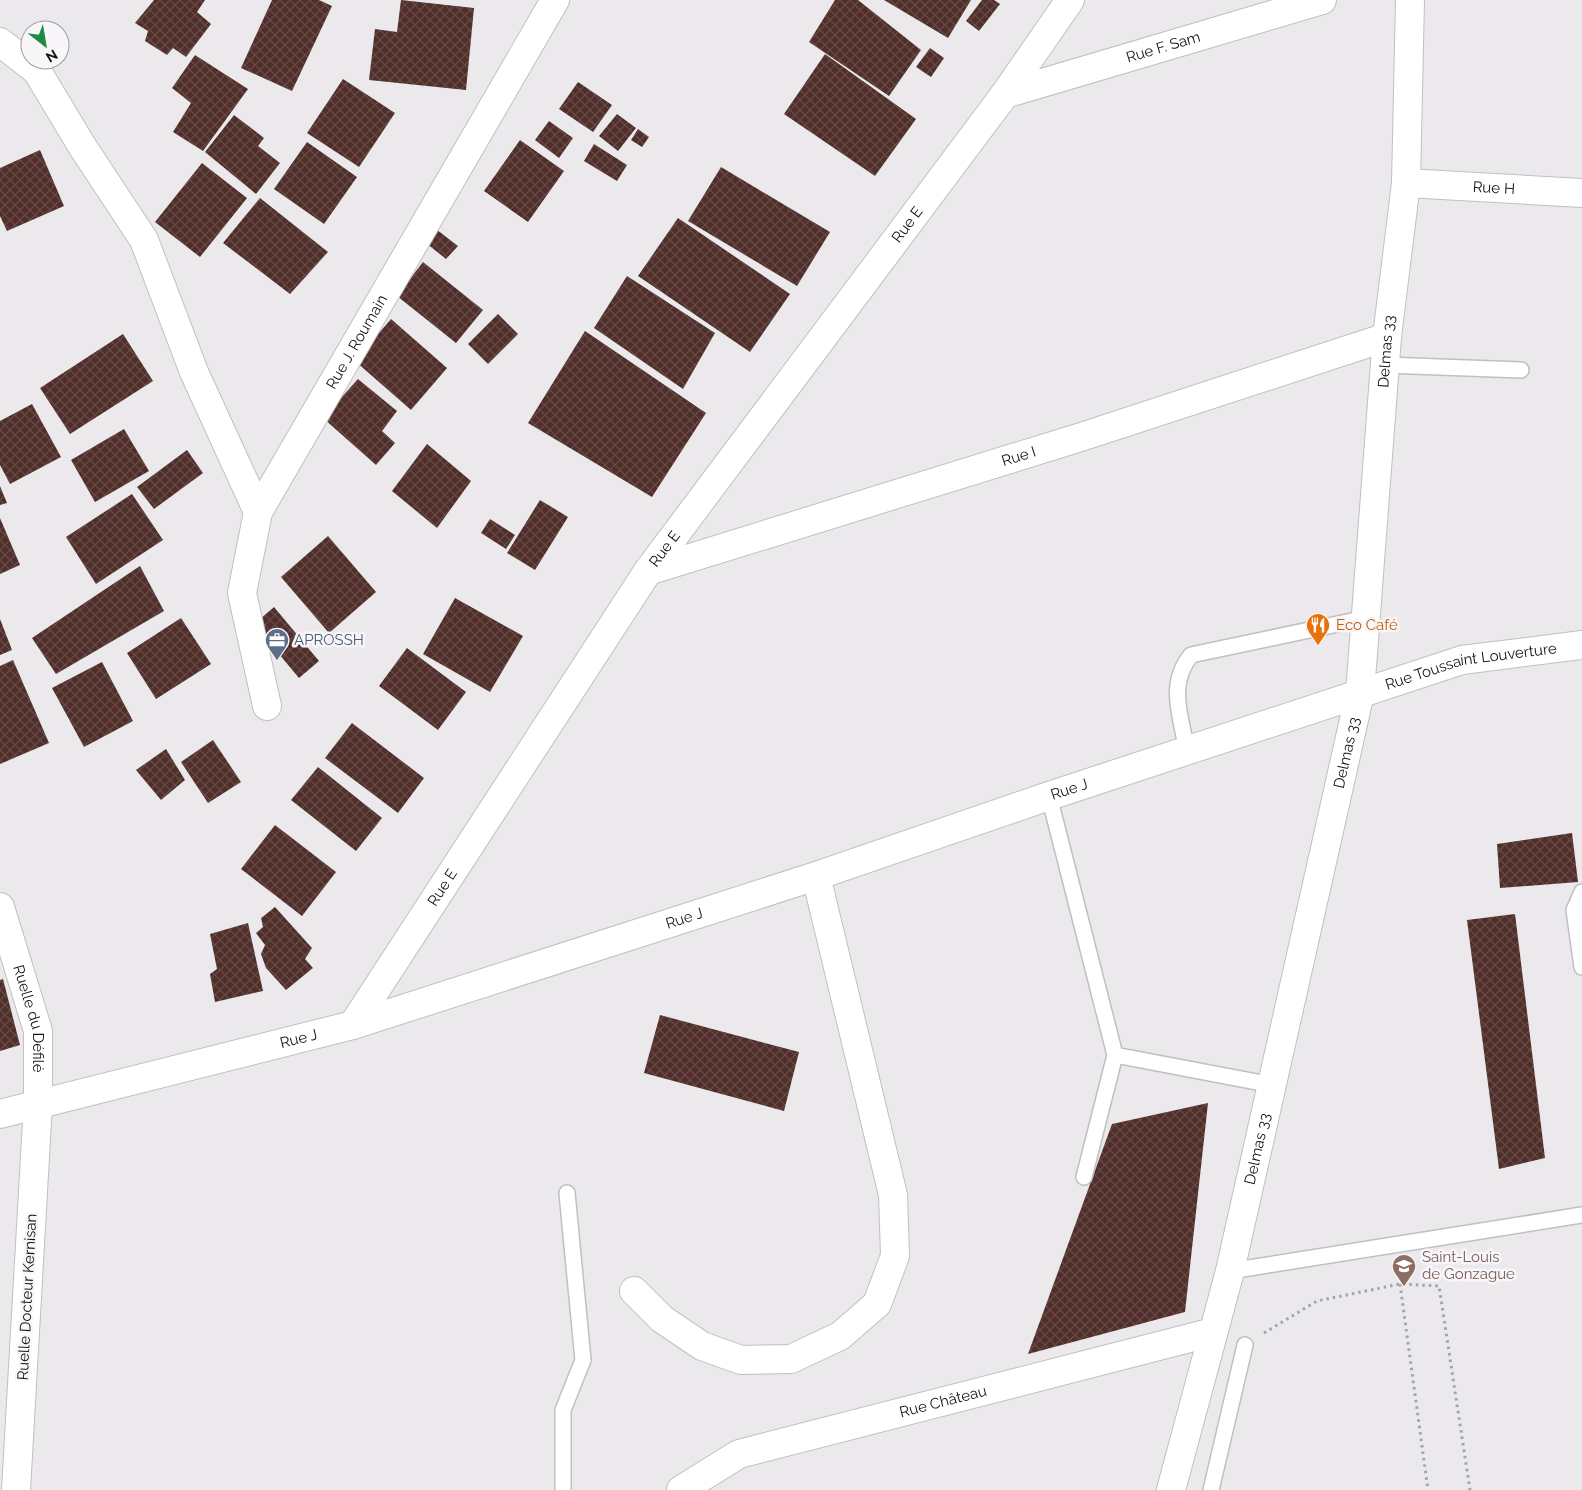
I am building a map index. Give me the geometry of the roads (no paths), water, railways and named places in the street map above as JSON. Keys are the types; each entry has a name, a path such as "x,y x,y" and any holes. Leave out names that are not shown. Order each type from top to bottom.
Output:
{"street":[{"name":"Rue J. Roumain","path":"267,706 242,593 258,512 555,0"},
{"name":"Rue E","path":"354,1025 648,570 1005,94 1070,0"},
{"name":"Rue F. Sam","path":"1005,94 1322,0"},
{"name":"Delmas 33","path":"1171,1490 1230,1271 1360,694 1387,337 1406,183 1410,0"},
{"path":"0,42 36,71 82,146 144,240 194,372 258,512"},
{"name":"Rue H","path":"1406,183 1582,192"},
{"name":"Rue I","path":"648,570 1081,437 1387,337"},
{"name":"Rue Toussaint Louverture","path":"1360,694 1462,660 1582,645"},
{"name":"Rue J","path":"0,1114 354,1025 816,876 1048,796 1360,694"},
{"path":"634,1291 662,1319 702,1346 741,1360 791,1359 840,1336 877,1304 895,1256 893,1195 816,876"},
{"name":"Ruelle du Défilé","path":"0,907 38,1031 38,1104"},
{"name":"Ruelle Docteur Kernisan","path":"16,1490 38,1104"},
{"name":"Rue Château","path":"680,1490 739,1454 1213,1332"}],"lane":[{"path":"1385,364 1521,370"},
{"path":"1187,751 1176,686 1181,667 1190,655 1366,618"},
{"path":"1048,796 1116,1055 1084,1177"},
{"path":"1582,892 1574,910 1582,966"},
{"path":"1116,1055 1272,1085"},
{"path":"564,1490 563,1410 582,1360 568,1193"},
{"path":"1230,1271 1582,1215"},
{"path":"1211,1490 1244,1345"}],"place":[{"name":"Eco Café","path":"1318,646"},
{"name":"APROSSH","path":"277,661"},
{"name":"Saint-Louis de Gonzague","path":"1404,1287"}]}
